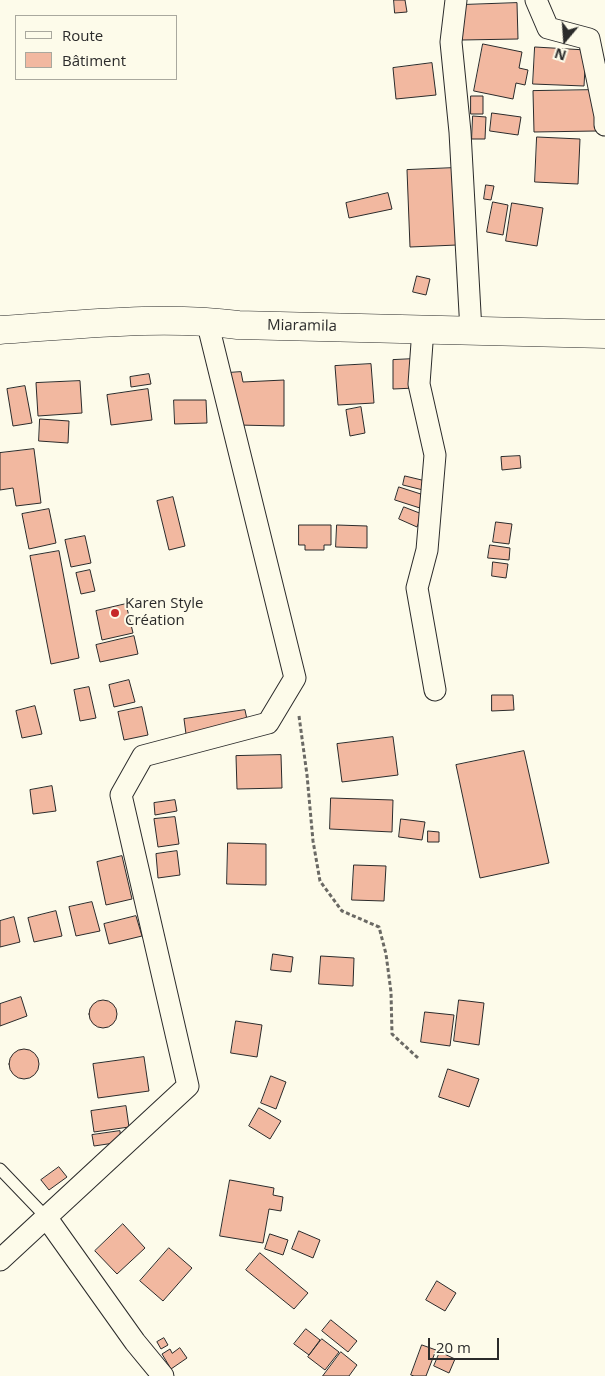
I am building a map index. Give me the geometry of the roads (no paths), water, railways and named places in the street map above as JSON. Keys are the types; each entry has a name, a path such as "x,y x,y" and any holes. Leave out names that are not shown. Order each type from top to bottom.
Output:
{"main road":[{"name":"Miaramila","path":"0,330 134,321 207,321 238,325 605,334"}],"street":[{"path":"456,0 451,42 460,132 471,331"},
{"path":"536,0 548,28 589,39 605,124"},
{"path":"0,1260 188,1086 121,795 142,756 268,723 295,678 207,321"},
{"path":"423,329 419,384 435,455 427,550 417,588 435,690"},
{"path":"46,1217 135,1342 163,1376"}],"lane":[{"path":"0,1169 46,1217"}],"place":[{"name":"Karen Style Création","path":"115,613"}]}
